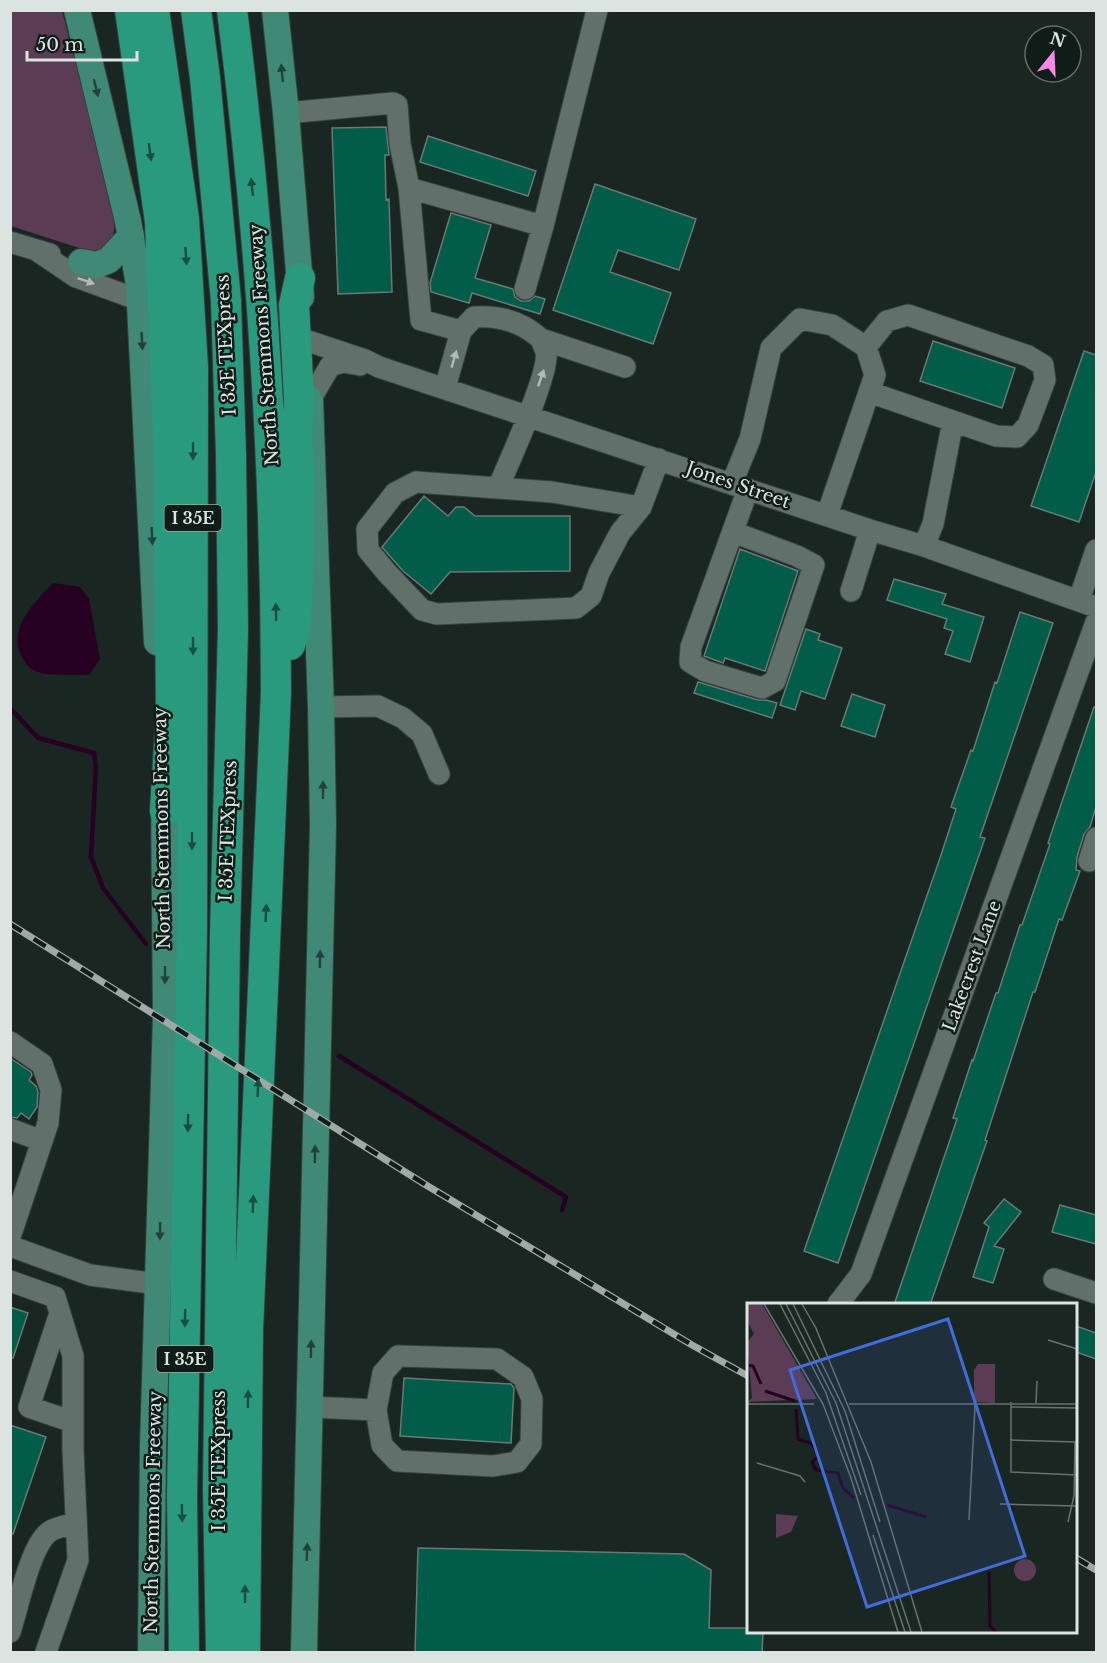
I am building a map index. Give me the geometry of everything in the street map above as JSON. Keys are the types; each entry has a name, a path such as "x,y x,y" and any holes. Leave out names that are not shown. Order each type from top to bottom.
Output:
{"highway":[{"path":"130,10 160,222 169,466 171,678 165,811"},
{"name":"North Stemmons Freeway","path":"154,10 184,219 194,368 192,915 182,1497 184,1653"},
{"path":"175,10 189,123 184,219"},
{"name":"I 35E TEXpress","path":"196,10 205,78 226,301 231,490 233,629 225,935 218,1488 221,1653"},
{"name":"North Stemmons Freeway","path":"232,10 253,195 268,391 274,510 276,692 248,1330 246,1653"},
{"path":"276,692 296,626 300,494 297,440 299,398 294,305 300,278"}],"main road":[{"name":"North Stemmons Freeway","path":"77,10 131,236 139,300 165,811 166,1016 153,1446 151,1653"},
{"path":"275,10 310,399 321,707 323,825 304,1653"},
{"path":"81,262 97,265 109,260 131,236"}],"street":[{"path":"525,289 597,10"},
{"path":"286,114 393,103 397,105 400,144 409,188 421,320 461,331"},
{"path":"409,188 543,226"},
{"path":"10,242 81,262"},
{"path":"39,252 76,277 139,300"},
{"path":"866,347 887,321 908,315 1028,356 1043,365 1045,380 1028,425 1017,437 996,436 869,392"},
{"path":"445,388 461,331 474,317 488,316 520,324 541,339 625,367"},
{"path":"732,531 797,556 814,566 776,681 762,688 705,671 690,662 691,647 732,531 771,348 800,319 832,325 866,347 875,375 827,515"},
{"path":"498,488 545,366 546,353 541,339"},
{"name":"Jones Street","path":"305,340 379,367 924,546 1088,603"},
{"name":"Jones Street","path":"310,399 330,366 343,363 379,367"},
{"path":"924,546 933,524 953,421"},
{"path":"641,507 552,492 416,482 395,493 367,529 368,550 422,610 437,614 576,608 591,596 599,573 620,533 641,507 659,459"},
{"path":"851,591 870,530"},
{"path":"1088,603 1096,550"},
{"name":"Lakecrest Lane","path":"839,1303 861,1274 1096,622"},
{"path":"321,707 378,706 403,718 422,734 439,774"},
{"path":"1089,861 1096,838"},
{"path":"10,1042 42,1064 51,1090 48,1123 10,1237"},
{"path":"10,1129 42,1141"},
{"path":"10,1246 90,1275 158,1284"},
{"path":"1054,1279 1096,1293"},
{"path":"10,1281 55,1297 73,1356 78,1560 46,1653"},
{"path":"60,1313 29,1407 73,1422"},
{"path":"398,1356 497,1359 523,1377 532,1399 531,1444 517,1462 493,1466 397,1461 382,1445 376,1410 383,1373 398,1356"},
{"path":"310,1407 376,1410"},
{"path":"12,1621 40,1540 51,1530 76,1523"}],"shaded area":[{"path":"11,11 62,11 116,219 112,241 97,251 79,248 11,226"},
{"path":"53,583 80,587 89,599 100,659 89,675 42,673 31,668 23,659 18,638 20,628 30,609"}],"building":[{"path":"386,127 389,155 385,155 386,200 389,199 392,292 338,294 332,128"},
{"path":"428,136 536,171 528,196 420,162"},
{"path":"595,184 696,219 679,270 618,250 610,272 671,293 653,344 553,310"},
{"path":"451,213 491,225 475,278 513,289 515,297 521,301 529,301 535,296 545,299 540,314 472,293 469,303 431,292 430,283"},
{"path":"933,341 1015,368 1002,408 920,381"},
{"path":"1084,351 1096,355 1096,472 1079,522 1031,506"},
{"path":"424,496 448,516 456,507 464,507 475,516 570,516 570,571 450,572 431,594 403,571 382,547"},
{"path":"740,549 798,571 765,671 725,658 723,663 704,656"},
{"path":"894,579 946,594 942,604 984,617 970,662 945,654 953,631 944,628 947,619 887,600"},
{"path":"1020,612 1053,623 980,837 985,838 838,1263 804,1251 940,858 956,809 951,807 971,750 973,751"},
{"path":"806,629 820,634 818,640 842,648 825,699 801,691 795,710 780,705"},
{"path":"698,682 758,700 777,703 772,718 694,693"},
{"path":"852,694 885,705 875,737 841,726"},
{"path":"1094,707 1096,707 1096,807 1077,857 1076,870 1080,871 1062,920 1059,919 1035,992 1033,992 985,1140 987,1141 931,1303 895,1303 957,1119 953,1118 972,1060 996,993 998,993 1020,925 1022,925 1050,844 1048,843"},
{"path":"10,1058 31,1072 29,1080 36,1086 38,1092 37,1107 29,1119 21,1113 17,1118 10,1117"},
{"path":"1004,1199 1021,1212 994,1246 1004,1249 993,1283 973,1277 989,1227 984,1223"},
{"path":"1060,1205 1096,1215 1096,1244 1052,1232"},
{"path":"10,1307 28,1313 13,1358 10,1357"},
{"path":"1077,1326 1096,1333 1096,1359 1077,1352"},
{"path":"404,1378 511,1384 514,1388 511,1443 400,1436"},
{"path":"10,1425 46,1437 13,1534 10,1534"},
{"path":"418,1548 684,1554 711,1570 709,1628 747,1628 747,1633 763,1633 762,1653 415,1653"}],"waterway":[{"path":"10,708 38,738 94,753 96,766 91,857 103,888 146,944"},
{"path":"339,1056 566,1197 562,1210"}],"railway":[{"path":"10,924 426,1185 692,1345 747,1375"},
{"path":"1077,1559 1096,1570"}]}
